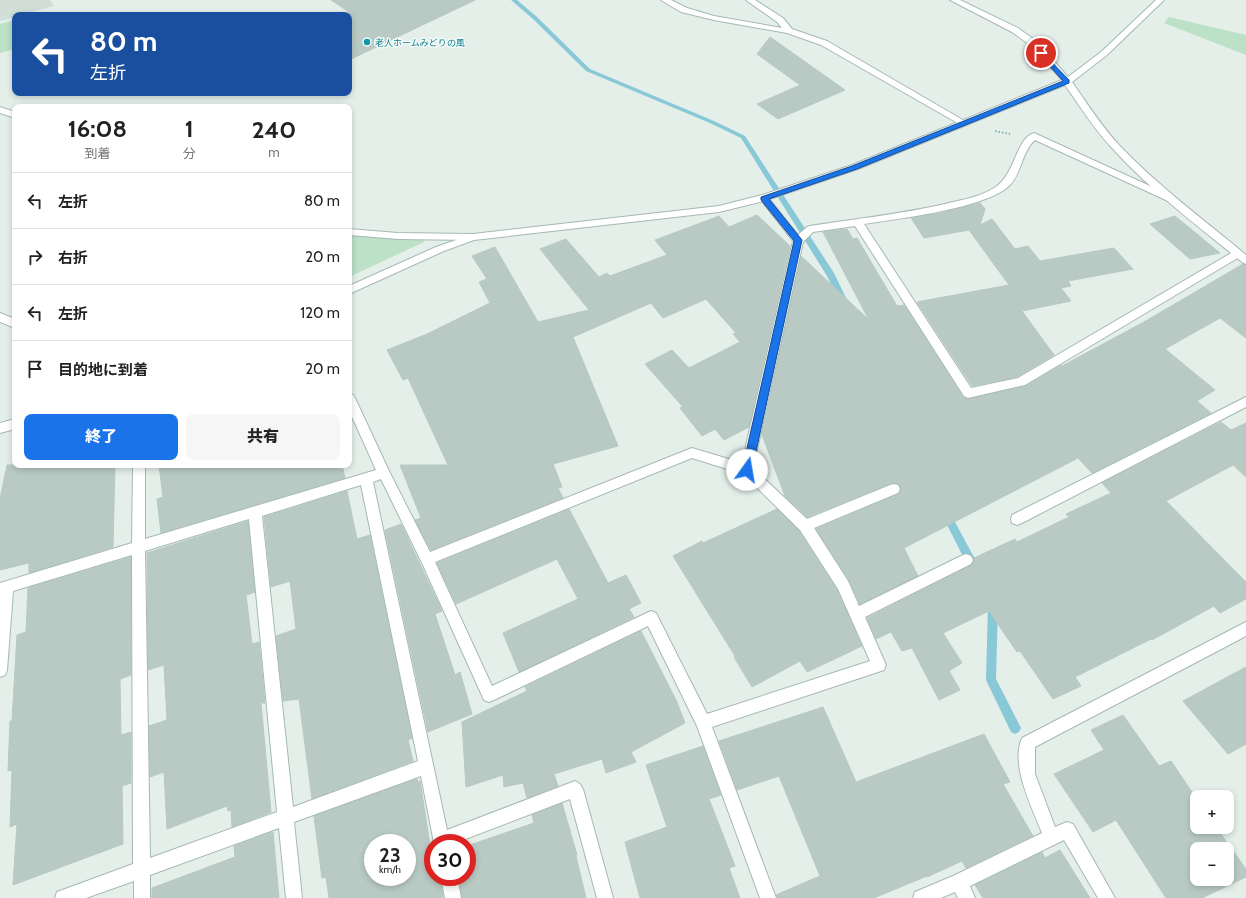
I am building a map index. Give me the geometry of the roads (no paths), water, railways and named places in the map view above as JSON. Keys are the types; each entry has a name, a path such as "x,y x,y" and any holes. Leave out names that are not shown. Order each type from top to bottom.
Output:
{"street":[{"path":"665,0 684,10 714,18 790,31 824,43 964,123"},
{"path":"750,0 780,20 790,31"},
{"path":"954,0 1015,30 1033,43 1067,81 1098,126 1116,147 1158,188 1246,260"},
{"path":"352,232 473,237 719,209 764,198 855,167 1067,81 1085,71 1160,0"},
{"path":"0,110 12,114"},
{"path":"747,470 798,240 810,229 944,208 990,194 1007,184 1029,139 1034,136 1171,199"},
{"path":"764,198 798,240"},
{"path":"858,222 968,393 1021,382 1237,254"},
{"path":"352,289 440,249 473,237"},
{"path":"0,317 12,323"},
{"path":"1017,518 1246,402"},
{"path":"352,404 427,559 489,695 651,618 703,723 768,898"},
{"path":"0,428 12,425"},
{"path":"427,559 692,453 747,470 805,526 844,585 879,665 703,723"},
{"path":"142,468 138,547 142,898"},
{"path":"0,670 3,588 384,473"},
{"path":"366,479 428,766 441,834"},
{"path":"805,526 894,489"},
{"path":"255,513 294,898"},
{"path":"857,614 966,560"},
{"path":"1051,836 1027,774 1027,743 1246,629"},
{"path":"63,898 142,868 428,766"},
{"path":"460,834 575,789 606,898"},
{"path":"921,898 959,882 1051,836 1067,830 1107,898"},
{"path":"959,882 967,898"},
{"path":"451,886 453,898"}],"waterway":[{"path":"514,0 535,18 588,70 712,122 743,137 831,275 844,302"},
{"path":"946,514 978,575"},
{"path":"993,604 991,680 1015,728"}],"place":[{"name":"老人ホームみどりの風","path":"367,42"}]}
